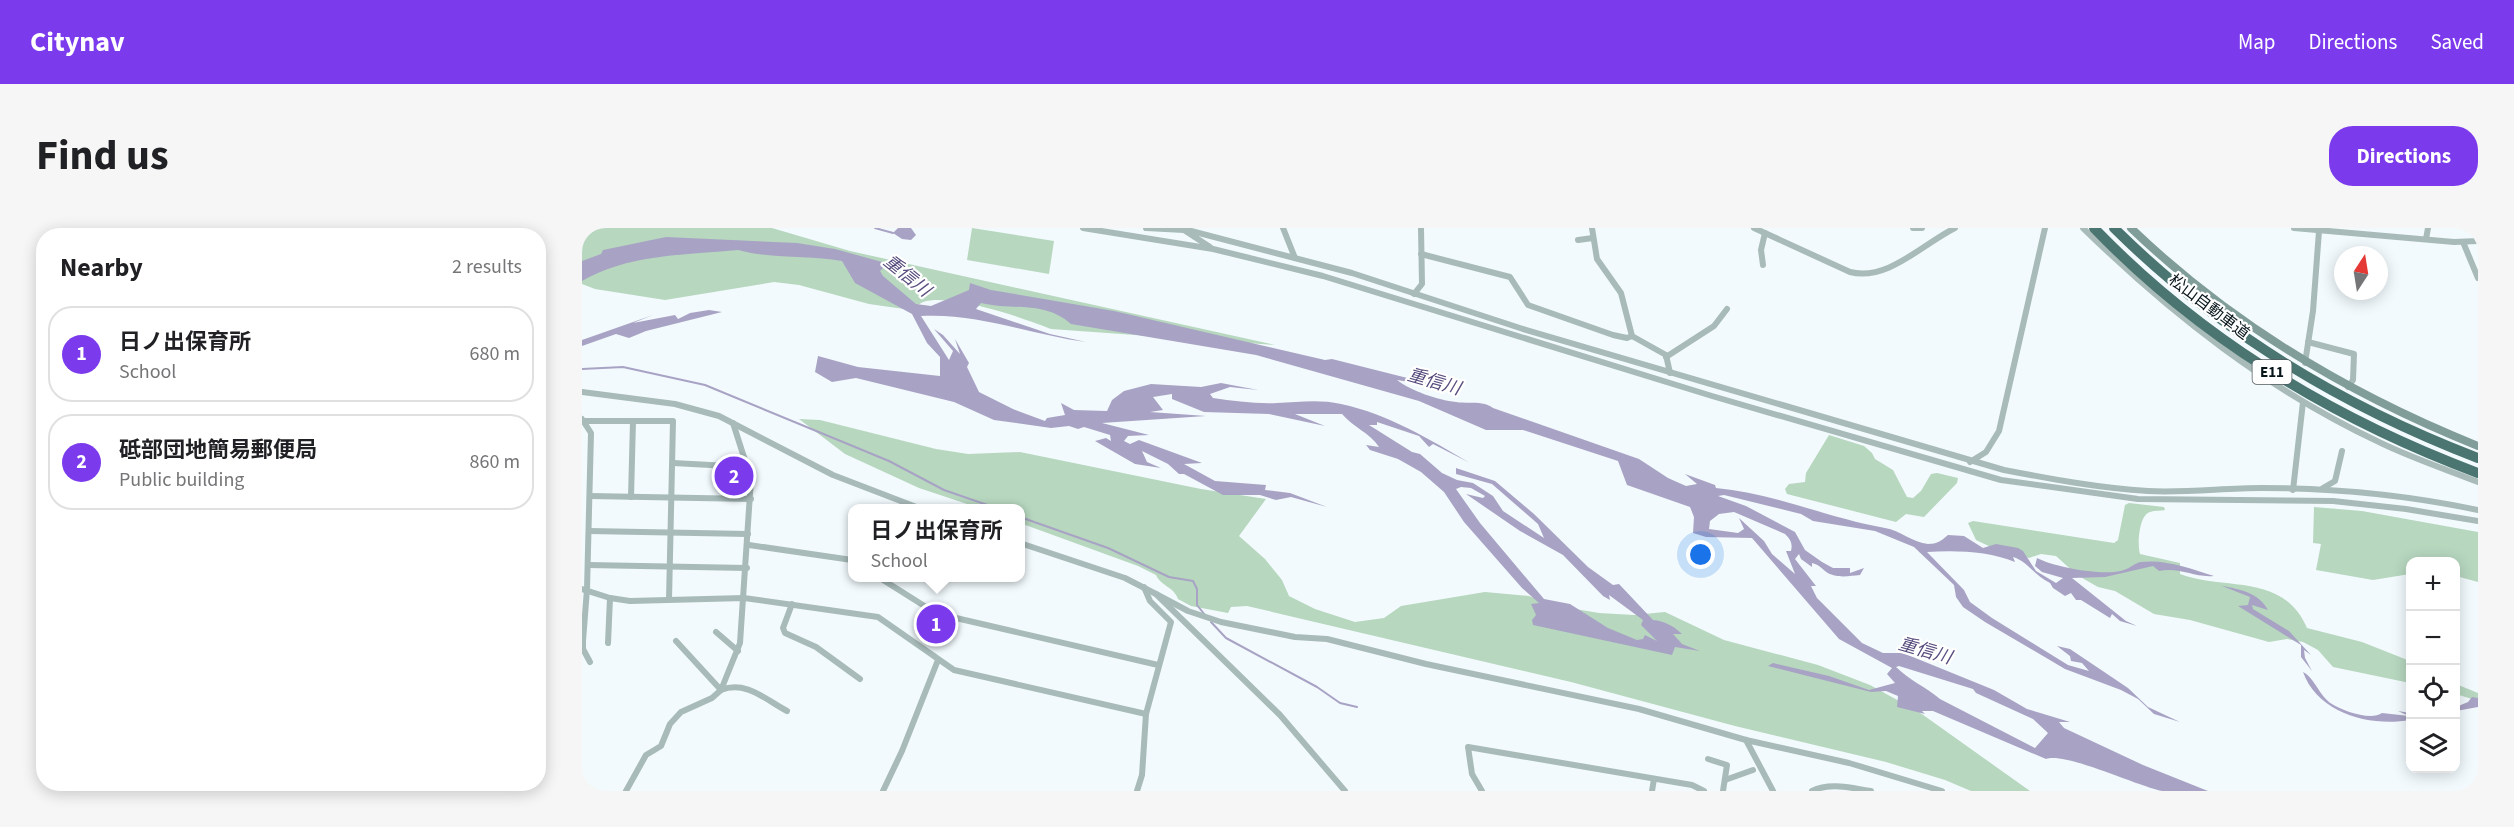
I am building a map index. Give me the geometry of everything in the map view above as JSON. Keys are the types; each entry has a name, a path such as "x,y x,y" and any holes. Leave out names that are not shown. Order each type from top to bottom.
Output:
{"highway":[{"name":"松山自動車道","path":"2094,228 2145,278 2259,364 2342,414 2394,439 2478,473"},
{"name":"松山自動車道","path":"2114,228 2191,297 2307,378 2390,422 2478,458"}],"street":[{"path":"1083,228 1213,249 1323,276 1712,396 2001,480 2138,499 2333,501 2406,509 2478,521"},
{"path":"1146,228 1182,229 1295,258 1970,462 2048,479 2147,491 2322,489 2391,495 2478,510"},
{"path":"1282,228 1295,258"},
{"path":"1414,294 1422,284 1420,228"},
{"path":"1592,228 1596,258 1621,293 1632,336 1666,357 1670,373"},
{"path":"1754,228 1851,272 1866,274 1881,271 1956,228"},
{"path":"1913,228 1922,228"},
{"path":"1970,462 1986,452 1999,431 2045,228"},
{"path":"2083,228 2164,304 2217,346 2302,402 2381,443 2478,482"},
{"path":"2131,228 2170,265 2259,333 2305,363 2388,408 2478,446"},
{"path":"2294,228 2463,242 2478,241"},
{"path":"2426,239 2428,228"},
{"path":"1182,229 1213,249"},
{"path":"2305,363 2319,231"},
{"path":"1763,265 1761,250 1765,233"},
{"path":"1578,240 1593,238"},
{"path":"2463,242 2478,278"},
{"path":"1421,254 1510,277 1528,305 1613,335 1627,338 1632,336"},
{"path":"1666,357 1714,326 1728,309"},
{"path":"2308,342 2354,354 2353,380 2348,387"},
{"path":"582,392 675,404 733,423 833,475 909,504"},
{"path":"2293,490 2302,402"},
{"path":"583,419 673,422 669,600"},
{"path":"583,419 591,433 589,531 585,551 588,565 583,641 583,649 590,662"},
{"path":"631,497 633,421"},
{"path":"721,690 738,651 749,545 752,479 733,423"},
{"path":"2322,489 2335,481 2342,451"},
{"path":"673,463 748,466"},
{"path":"582,488 590,488"},
{"path":"590,496 751,499"},
{"path":"589,531 748,534"},
{"path":"749,545 848,559"},
{"path":"1025,545 1107,571 1144,587 1188,611 1221,622 1295,637 1327,639 1426,664 1640,709 1746,740 1849,763 1942,791"},
{"path":"588,565 747,568"},
{"path":"886,582 926,607 956,618 1158,665"},
{"path":"1137,791 1142,775 1146,714 1171,622 1150,601 1144,587"},
{"path":"585,589 610,598 669,600 744,597 878,617 954,670 1146,714"},
{"path":"1156,594 1280,715 1345,791"},
{"path":"608,643 610,598"},
{"path":"792,604 783,628 785,633 816,647 860,679"},
{"path":"716,632 738,651"},
{"path":"676,641 721,690"},
{"path":"883,791 902,751 938,660"},
{"path":"626,791 646,755 661,746 670,724 681,712 712,698 721,690 730,686 745,687 787,711"},
{"path":"1746,740 1773,791"},
{"path":"1482,791 1472,774 1468,747 1692,785 1704,791"},
{"path":"1708,759 1727,765 1723,791"},
{"path":"1725,780 1753,770"},
{"path":"1652,791 1654,779"},
{"path":"1812,791 1821,786 1836,786 1871,791"}],"green space":[{"path":"582,228 772,228 850,251 1275,345 1051,329 1006,313 969,304 936,300 923,302 911,310 869,304 799,285 774,282 665,300 595,289 582,284"},
{"path":"972,228 1054,241 1049,274 967,260"},
{"path":"799,419 820,420 936,449 968,454 1020,452 1201,489 1266,499 1239,536 1265,559 1282,580 1289,596 1315,609 1355,622 1384,618 1401,606 1485,592 1529,596 1557,606 1599,613 1634,615 1665,612 1724,640 1818,665 1870,685 1919,712 2030,791 1971,791 1945,780 1886,762 1735,726 1571,682 1247,606 1231,607 1228,613 1191,606 1178,599 1156,575 1138,566 1025,525 1025,504 967,504 919,488 845,454"},
{"path":"1829,435 1864,446 1875,459 1893,470 1907,497 1913,498 1921,491 1931,474 1937,473 1958,478 1957,483 1924,517 1906,514 1896,522 1787,494 1785,489 1789,484 1805,482 1806,473"},
{"path":"2129,503 2164,507 2165,510 2150,512 2143,518 2139,537 2140,554 2180,563 2180,574 2197,579 2251,586 2283,598 2296,610 2307,628 2362,642 2406,659 2406,682 2333,667 2318,650 2303,642 2287,639 2269,642 2190,620 2154,614 2115,591 2098,587 2077,575 2056,556 2041,554 2029,558 1995,549 1976,540 1968,523 1973,521 2114,543 2118,540 2125,505"},
{"path":"2314,507 2362,511 2478,532 2478,582 2460,577 2460,557 2406,557 2406,575 2373,580 2316,570 2321,544 2313,543"},
{"path":"2460,686 2478,693 2478,701 2460,695"}],"shaded area":[{"path":"898,228 911,228 916,235 911,240 902,239 893,233"},
{"path":"666,237 797,243 835,249 882,262 883,268 880,271 883,276 916,304 931,306 969,290 970,283 991,290 1114,311 1325,360 1332,359 1451,389 1397,380 1433,397 1456,402 1485,404 1639,459 1668,478 1686,486 1697,484 1685,474 1715,485 1716,488 1758,495 1864,524 1891,529 1922,543 1936,543 1948,535 1964,536 1983,548 1996,544 2018,548 2023,551 2036,571 2056,583 2063,578 2042,572 2035,566 2037,558 2067,568 2093,572 2116,572 2136,563 2160,562 2179,565 2214,576 2200,576 2174,570 2159,571 2153,566 2105,577 2072,578 2126,621 2137,626 2120,621 2112,614 2110,618 2081,600 2076,600 2071,593 2065,596 2013,557 2015,562 1972,552 1927,552 1964,590 1970,602 1992,618 2068,665 2089,671 2082,663 2071,661 2070,656 2057,646 2070,649 2128,688 2148,707 2180,722 2154,714 2138,699 2121,690 2065,669 1985,622 1963,607 1956,597 1954,585 1914,547 1875,531 1813,521 1801,514 1724,495 1718,496 1746,506 1795,532 1805,550 1833,568 1850,568 1850,573 1864,568 1860,575 1838,576 1829,574 1812,563 1812,567 1801,559 1799,554 1795,559 1816,586 1811,586 1817,598 1862,643 1883,653 1903,653 1994,690 2027,709 2070,722 2059,722 2064,728 2143,765 2208,791 2162,791 2069,760 2046,759 1933,711 1922,711 1925,714 1897,707 1898,696 1886,691 1871,692 1768,666 1773,663 1829,676 1869,690 1895,683 1887,674 1892,668 1839,639 1752,538 1706,537 1693,533 1694,517 1690,507 1627,485 1618,461 1523,430 1486,430 1419,401 1256,355 1071,324 1050,312 1039,309 981,303 976,309 1050,334 1086,342 983,321 921,316 949,360 953,351 934,329 943,335 960,354 955,339 969,363 967,367 979,392 1013,409 1045,421 1047,418 1065,415 1061,403 1074,410 1107,411 1112,400 1124,391 1151,384 1201,387 1221,383 1258,390 1230,387 1210,394 1213,398 1261,403 1333,402 1358,408 1392,421 1424,436 1470,463 1433,444 1429,447 1419,436 1377,422 1377,425 1369,425 1412,452 1420,454 1442,473 1457,480 1473,483 1493,496 1503,511 1544,538 1538,524 1492,484 1456,474 1456,468 1495,481 1534,514 1588,567 1613,585 1619,584 1653,620 1665,623 1679,631 1682,634 1673,634 1682,644 1700,651 1675,647 1672,655 1533,625 1532,620 1536,615 1531,604 1539,603 1522,588 1464,522 1444,492 1421,472 1398,459 1370,450 1366,445 1379,447 1342,414 1295,414 1325,426 1269,414 1204,412 1172,399 1172,394 1153,397 1163,410 1150,412 1206,416 1102,423 1149,435 1128,436 1124,441 1130,444 1139,440 1202,463 1184,464 1215,481 1266,485 1265,490 1290,493 1327,507 1291,497 1276,500 1260,495 1223,495 1184,474 1179,474 1168,464 1142,451 1147,462 1161,468 1135,464 1095,441 1106,438 1111,441 1110,435 1084,427 1078,429 1069,426 1051,428 994,420 954,402 856,378 832,382 815,372 818,356 858,367 940,376 940,357 927,343 912,314 855,283 842,261 763,255 738,250 658,257 618,265 582,281 582,261 601,254 603,250","holes":["1471,488 1485,496 1483,498 1466,494 1520,531 1563,555 1603,596 1610,600 1609,595 1643,620 1641,625 1657,641 1645,635 1643,639 1637,640 1608,628 1570,604 1544,599 1480,523 1456,489","1734,512 1785,534 1790,539 1791,551 1786,551 1795,574 1772,554 1764,541 1739,518 1744,529 1738,533 1709,529 1710,521 1719,514","1896,667 1973,689 1976,693 2033,719 2048,733 2035,748 1940,699"]},
{"path":"709,310 722,312 646,331 629,338 616,334 582,346 582,340 653,315 633,323 675,315 678,319 690,313"},
{"path":"2222,586 2242,590 2260,600 2268,610 2252,605 2253,609 2289,631 2311,655 2304,650 2305,658 2312,671 2301,657 2301,645 2238,606 2248,605 2250,597"},
{"path":"2303,672 2311,678 2332,704 2364,716 2382,713 2406,716 2406,721 2379,721 2348,714 2333,707 2310,686"},
{"path":"2472,697 2478,698 2478,707 2460,710 2460,705 2468,702"}],"waterway":[{"path":"875,228 893,233"},
{"path":"582,369 623,367 705,385 889,461 944,490 984,504"},
{"path":"1025,519 1108,548 1169,577 1193,581 1197,589 1197,605 1205,615"},
{"path":"1211,622 1226,638 1317,687 1340,703 1357,707"}],"place":[{"name":"砥部団地簡易郵便局","path":"734,476"},
{"name":"日ノ出保育所","path":"936,624"}],"water label":[{"name":"重信川","path":"907,276"},
{"name":"重信川","path":"1434,382"},
{"name":"重信川","path":"1925,651"}]}
